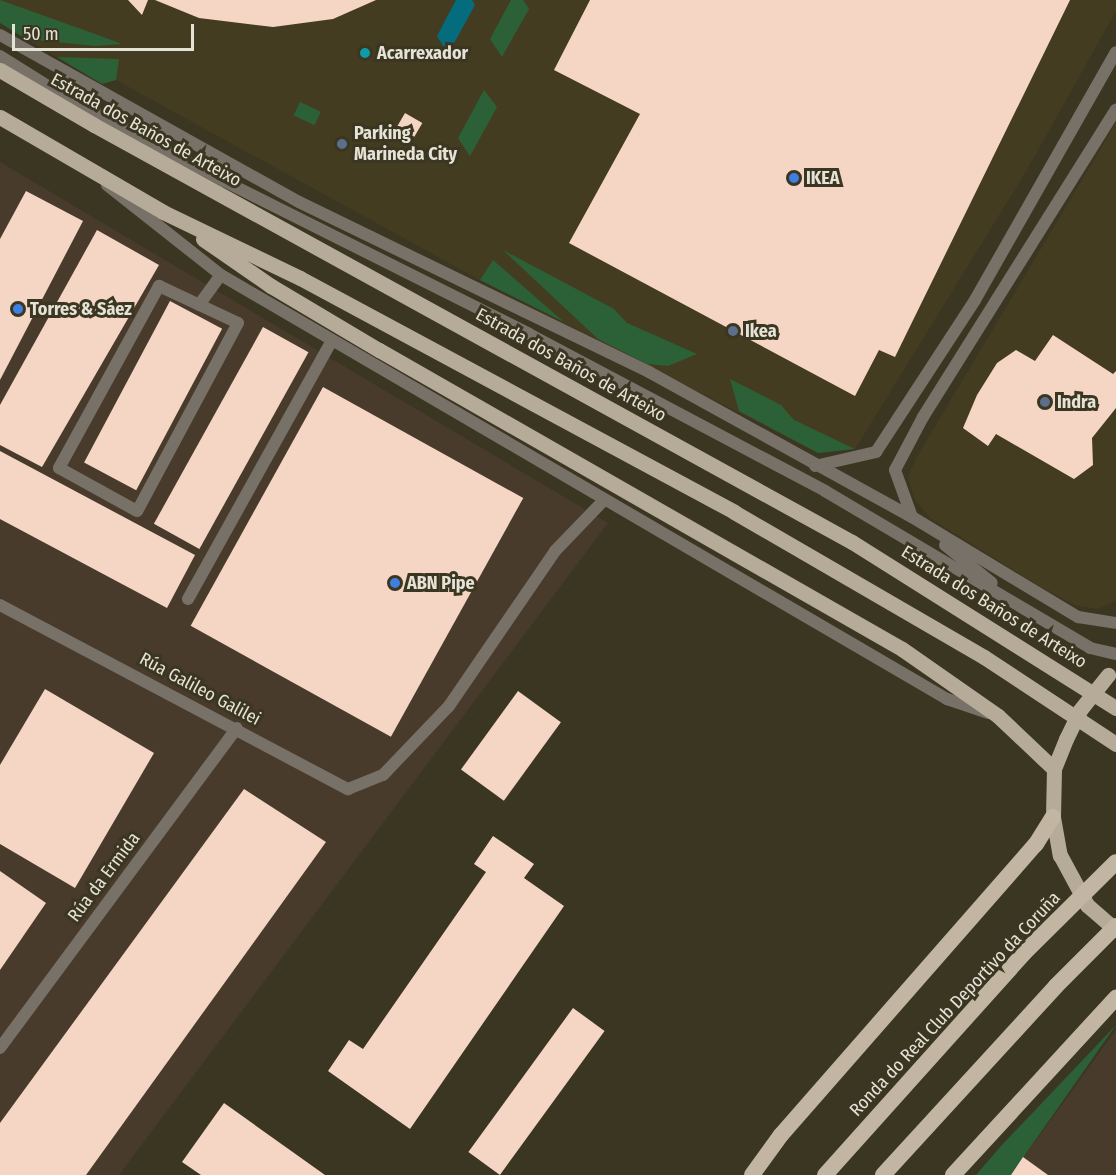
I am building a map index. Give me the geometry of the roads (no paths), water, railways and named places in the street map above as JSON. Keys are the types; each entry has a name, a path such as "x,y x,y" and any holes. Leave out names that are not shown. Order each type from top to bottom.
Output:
{"highway":[{"path":"752,1175 812,1099 1036,844 1053,818"},
{"name":"Ronda do Real Club Deportivo da Coruña","path":"825,1175 1024,952 1116,862"},
{"path":"883,1175 1056,986 1116,928"},
{"path":"953,1175 1116,998"}],"main road":[{"name":"Estrada dos Baños de Arteixo","path":"0,70 94,125 852,542 1116,708"},
{"path":"0,117 163,212 271,286 902,649 998,716 1054,769"},
{"path":"163,212 300,278 734,512 984,657 1116,744"},
{"path":"1112,671 1080,710 1066,739 1054,769 1053,818 1069,877 1087,905 1116,928"}],"street":[{"name":"Estrada dos Baños de Arteixo","path":"0,35 299,202 649,372 912,517 1078,617 1116,623"},
{"name":"Estrada dos Baños de Arteixo","path":"0,40 21,48"},
{"path":"815,465 876,452 975,300 1116,52"},
{"name":"Estrada dos Baños de Arteixo","path":"0,56 56,90 234,186 529,334 833,496 1090,648 1116,654"},
{"path":"912,517 895,470 923,417 1116,109"},
{"path":"75,160 220,275 331,342 947,699 998,716"},
{"path":"199,305 220,275"},
{"path":"159,286 199,305 238,323 137,511 59,468 159,286"},
{"path":"188,599 331,342"},
{"name":"Rúa Galileo Galilei","path":"0,605 237,728 348,789 383,775 449,706 555,551 604,500"},
{"name":"Estrada dos Baños de Arteixo","path":"912,517 1023,609"},
{"name":"Rúa da Ermida","path":"0,1048 237,728"}],"water":[{"path":"456,0 472,0 475,5 448,54 437,36"}],"place":[{"name":"Acarrexador","path":"365,53"},
{"name":"Parking Marineda City","path":"342,144"},
{"name":"IKEA","path":"794,178"},
{"name":"Torres & Sáez","path":"18,309"},
{"name":"Ikea","path":"733,331"},
{"name":"Indra","path":"1045,402"},
{"name":"ABN Pipe","path":"395,583"}]}
